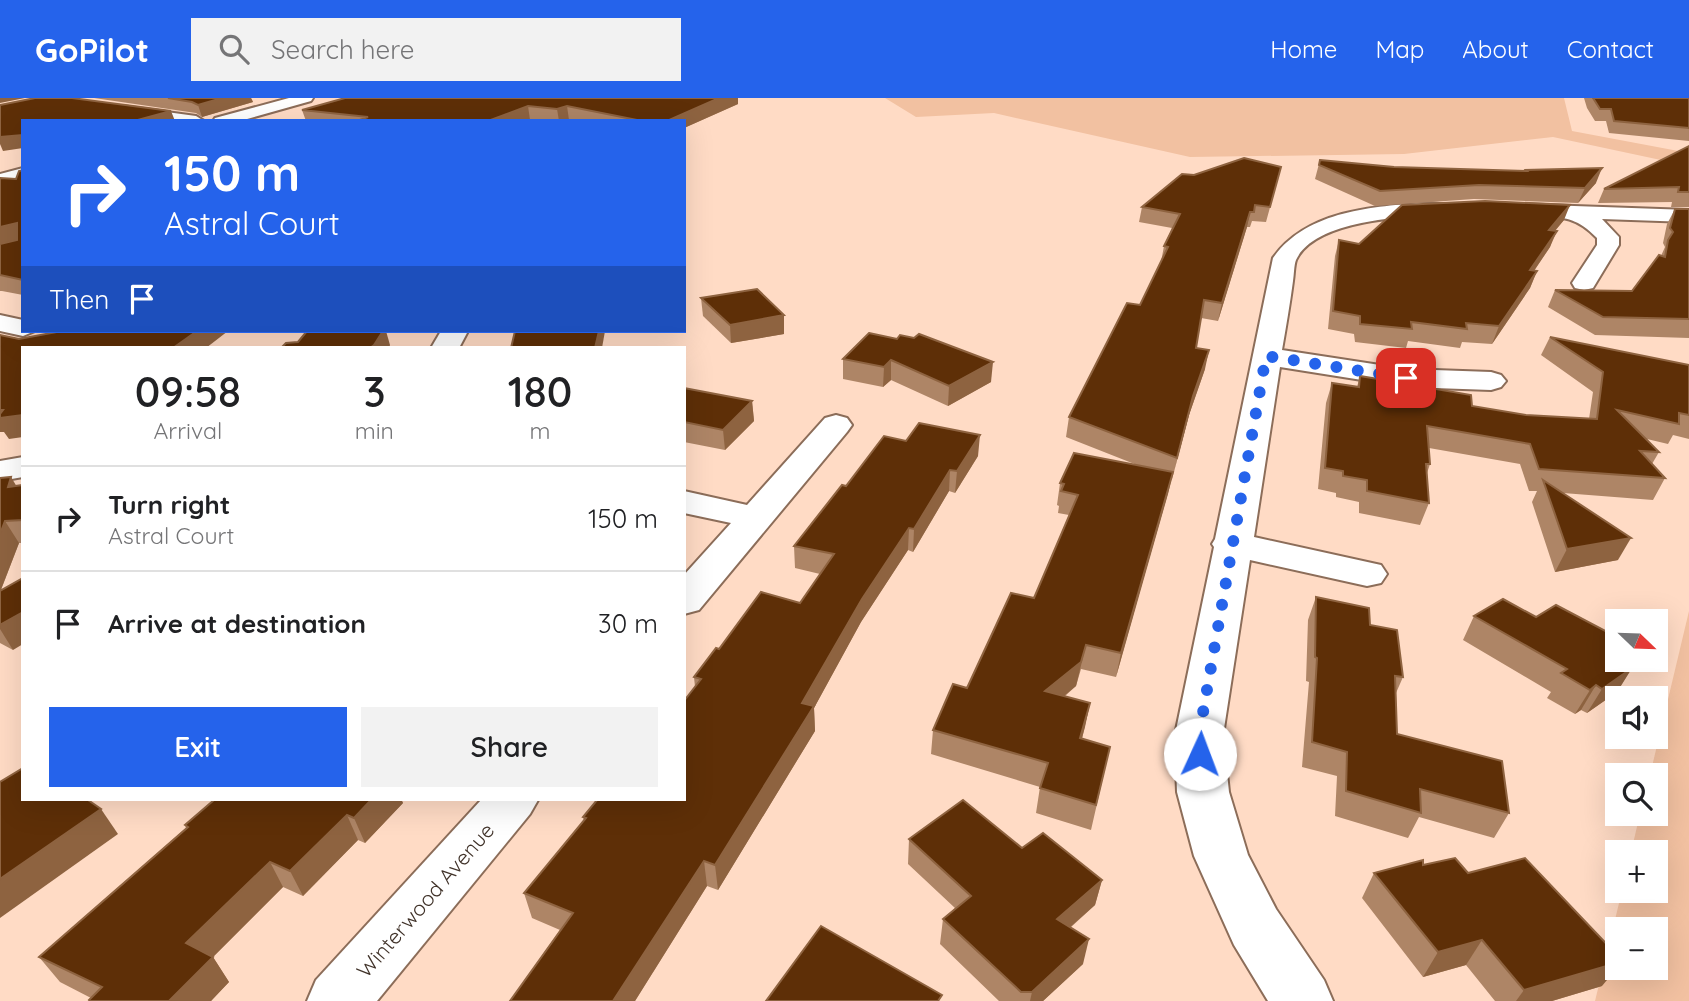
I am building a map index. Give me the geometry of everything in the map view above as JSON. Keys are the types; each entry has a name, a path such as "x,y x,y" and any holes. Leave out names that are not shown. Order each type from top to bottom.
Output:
{"street":[{"path":"228,119 306,98"},
{"path":"104,108 181,119"},
{"path":"0,182 21,175"},
{"path":"0,182 21,185"},
{"path":"1302,1001 1255,928 1221,856 1203,792 1199,735 1282,267 1293,247 1306,236 1343,221 1370,216 1430,209 1483,209 1689,216"},
{"path":"1578,214 1592,221 1608,237 1608,245 1584,284"},
{"path":"0,323 21,328"},
{"path":"1266,356 1406,378 1491,381"},
{"path":"686,599 836,425"},
{"path":"0,471 21,467"},
{"path":"686,502 756,519"},
{"path":"1231,544 1367,573"},
{"name":"Winterwood Avenue","path":"338,1001 511,801"}],"shaded area":[{"path":"885,98 1564,98 1572,131 1689,153 1689,166 1553,137 1404,154 1190,157 994,113 916,117"},
{"path":"1689,611 1689,1001 1595,1001 1605,960 1605,980 1668,980 1668,917 1616,917 1619,903 1668,903 1668,840 1634,840 1637,826 1668,826 1668,763 1653,763 1656,749 1668,749 1668,699"}],"building":[{"path":"35,98 72,98 171,111 141,119 21,119 21,135 0,137 0,105"},
{"path":"168,98 222,98 198,105"},
{"path":"345,98 719,98 672,119 632,119 567,106 557,109 528,106 493,119 362,119 368,117 302,110"},
{"path":"1593,98 1689,98 1689,128 1614,121 1611,109 1600,109"},
{"path":"1689,146 1689,192 1678,192 1679,187 1604,189"},
{"path":"1244,158 1281,167 1270,207 1255,205 1254,212 1250,212 1222,303 1204,300 1196,348 1209,350 1193,396 1177,458 1069,417 1127,303 1140,305 1168,247 1164,246 1180,214 1142,207 1182,174 1194,175"},
{"path":"1320,160 1394,167 1527,171 1602,168 1585,188 1479,185 1380,191 1319,165"},
{"path":"19,171 21,280 0,275 0,244 17,240 17,223 0,227 0,178 16,179"},
{"path":"1485,201 1570,205 1549,230 1557,231 1530,270 1537,271 1499,326 1466,323 1467,329 1411,322 1412,329 1360,324 1360,316 1333,311 1339,240 1359,244 1402,205"},
{"path":"1675,209 1689,209 1689,319 1603,317 1555,290 1632,291 1659,255 1665,257 1668,240 1673,232 1670,228"},
{"path":"757,289 784,315 730,325 701,298"},
{"path":"51,333 194,333 176,346 21,346 21,415 0,418 3,410 0,410 0,335 19,339"},
{"path":"305,333 382,333 373,346 283,346 286,343 298,342"},
{"path":"515,333 599,333 595,346 511,346"},
{"path":"869,333 897,339 900,335 914,338 919,334 993,362 949,386 891,360 884,367 843,359"},
{"path":"1550,337 1689,365 1689,415 1679,413 1679,424 1617,410 1659,452 1640,451 1665,478 1539,469 1530,444 1427,426 1429,503 1367,491 1367,480 1343,476 1343,471 1325,468 1332,383 1359,387 1360,376 1471,395 1472,406 1526,415 1597,419 1603,372"},
{"path":"686,388 752,401 723,430 686,422"},
{"path":"919,423 980,435 957,471 950,470 914,529 909,528 862,599 802,703 814,706 715,865 704,861 613,1001 510,1001 573,913 524,893 586,818 583,817 596,801 686,801 686,698 701,679 694,677 716,648 719,649 761,592 800,603 834,554 794,546 842,485 846,486 884,436 906,441"},
{"path":"1074,453 1173,472 1121,653 1086,645 1081,662 1045,691 1090,703 1080,738 1110,747 1096,805 1040,788 1048,763 933,730 953,684 967,688 1011,593 1034,598 1078,495 1061,491 1064,484 1060,483"},
{"path":"11,477 8,487 21,485 21,520 5,521 0,534 0,478"},
{"path":"1543,480 1631,538 1567,549"},
{"path":"21,579 21,613 0,625 0,591"},
{"path":"1316,597 1369,608 1370,625 1397,630 1403,677 1395,676 1397,734 1502,761 1509,813 1420,789 1421,813 1346,791 1347,752 1312,742 1317,658"},
{"path":"1503,599 1536,617 1556,605 1605,631 1605,672 1626,672 1602,689 1596,685 1590,690 1561,673 1567,669 1474,616"},
{"path":"21,769 21,801 89,801 101,809 0,879 0,782"},
{"path":"963,800 1022,848 1043,833 1102,880 1057,919 1089,939 1032,992 1021,992 943,919 971,896 909,839"},
{"path":"213,801 370,801 354,818 347,815 290,871 270,862 186,943 213,957 169,1001 90,1001 102,987 39,957 188,827 185,825"},
{"path":"1455,858 1468,873 1525,858 1605,942 1605,966 1524,990 1482,940 1438,952 1374,873 1423,860 1423,865"},
{"path":"821,926 942,995 938,1001 766,1001"}],"route":[{"path":"1200,754 1199,735 1266,356 1406,378"}]}
